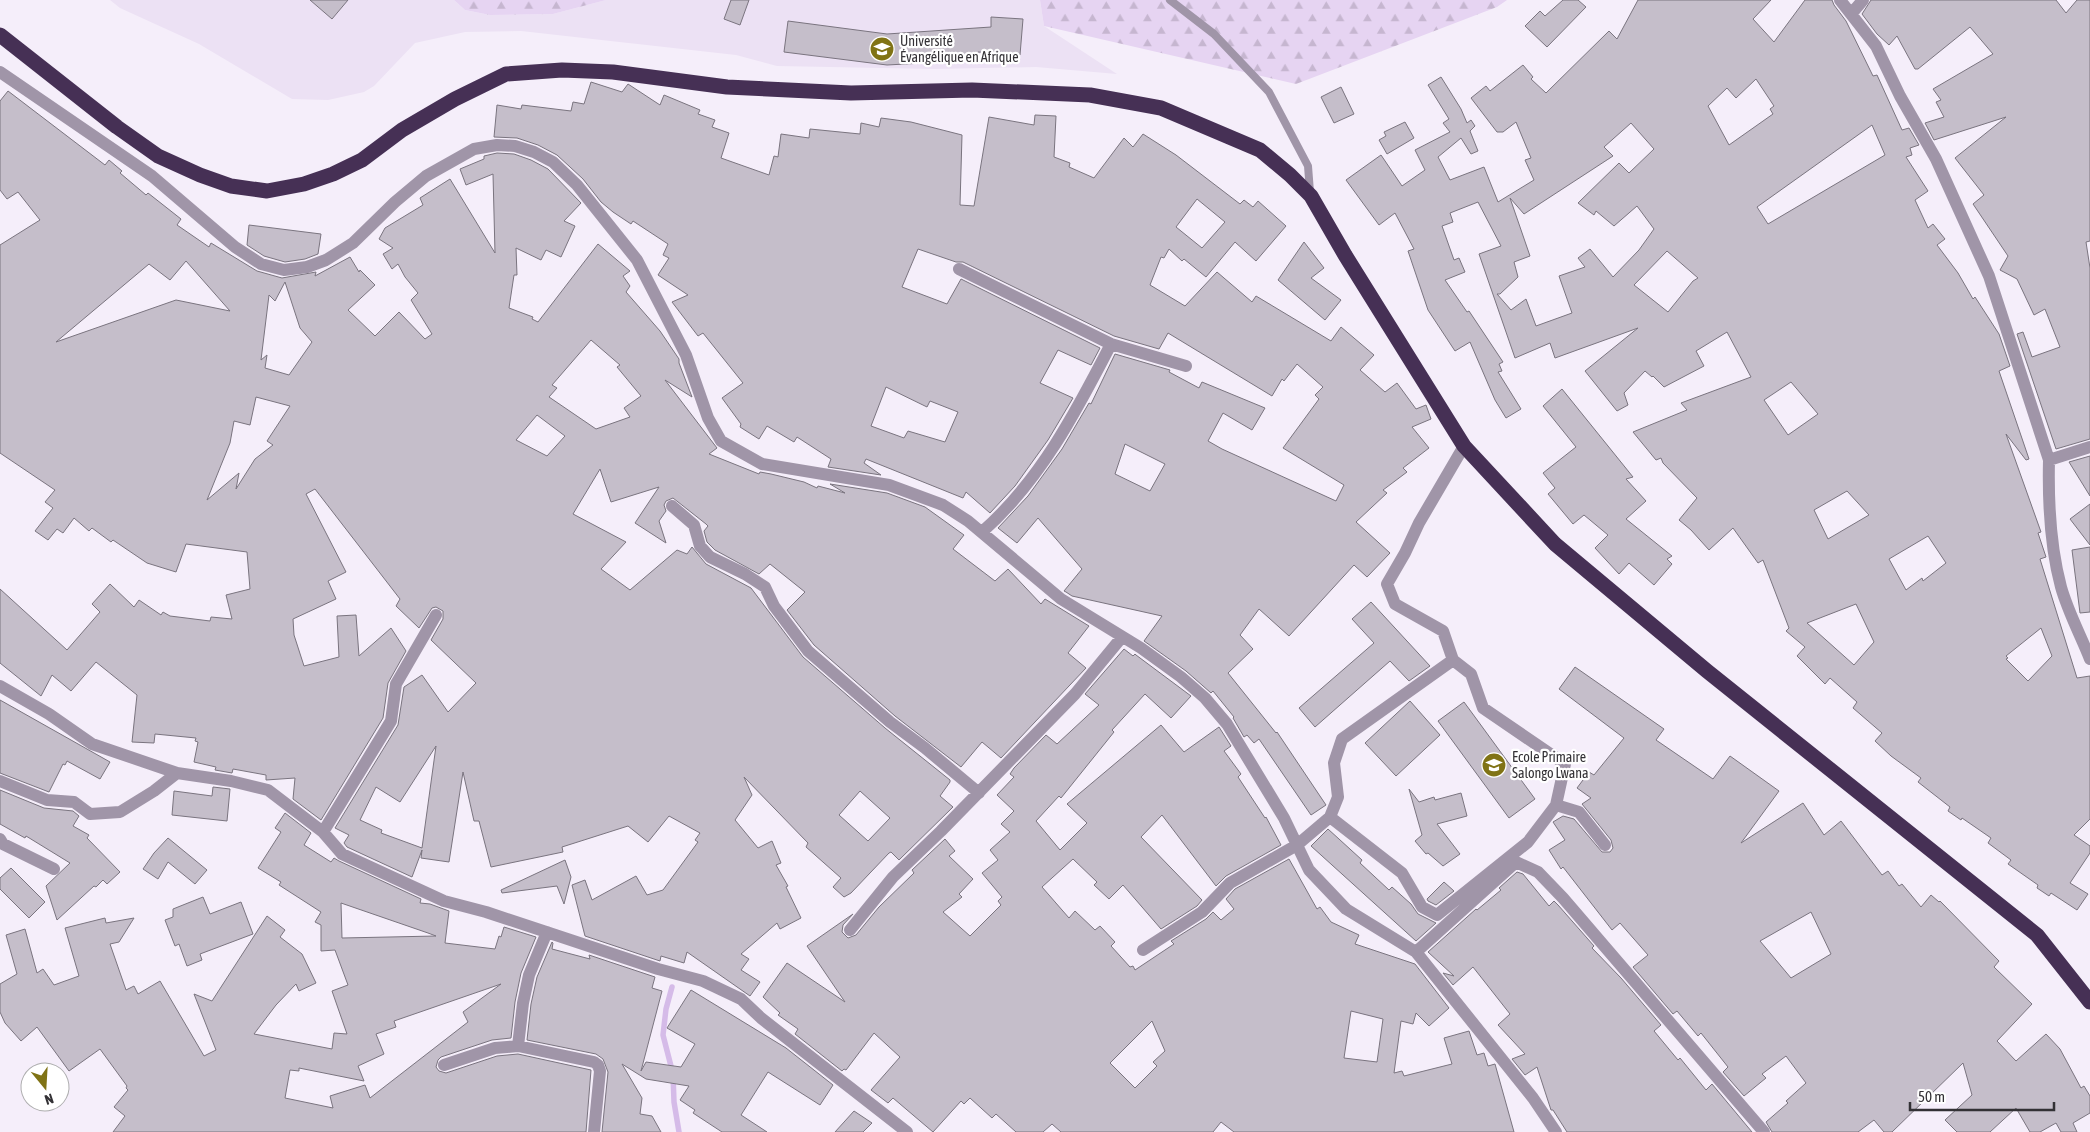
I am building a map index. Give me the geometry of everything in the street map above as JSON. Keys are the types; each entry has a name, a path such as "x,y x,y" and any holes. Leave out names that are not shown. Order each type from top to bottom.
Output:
{"highway":[{"path":"0,35 117,127 158,156 200,175 231,186 267,191 304,184 333,174 362,160 402,130 455,99 506,74 562,70 613,72 727,87 851,93 972,90 1090,95 1161,108 1260,150 1290,175 1311,196 1345,255 1464,446 1555,544 1707,671 2037,935 2090,1002"}],"street":[{"path":"1840,0 1876,46 1900,96 1936,159 1985,267 2050,460 2048,490 2050,525 2061,588 2090,659"},
{"path":"1852,13 1863,0"},
{"path":"0,72 152,176 235,247 261,264 284,270 307,267 326,260 353,243 395,202 426,176 474,149 497,145 515,146 534,152 553,162 577,185 637,260 686,355 708,418 721,441 762,464 889,485 943,505 982,532 1061,599 1164,664 1181,677 1205,698 1227,724 1284,818 1309,870 1346,909 1416,952 1533,1098 1556,1132"},
{"path":"960,269 1111,344 1186,366"},
{"path":"982,532 1004,512 1038,470 1076,413 1111,344"},
{"path":"1330,817 1402,873 1422,907 1437,915 1528,842 1556,805 1565,764 1483,708 1472,674 1453,660 1442,631 1395,604 1387,584 1406,552 1419,523 1464,446"},
{"path":"2050,460 2090,447"},
{"path":"672,506 694,525 700,546 710,557 745,574 765,587 774,606 808,651 890,722 979,792"},
{"path":"323,832 391,721 396,684 436,615"},
{"path":"850,930 893,877 1075,694 1122,637"},
{"path":"1143,950 1202,912 1230,883 1297,845 1330,817 1338,797 1334,763 1342,739 1453,660"},
{"path":"0,686 49,714 92,744 177,773 231,781 268,790 323,832 342,854 444,902 486,912 658,969 703,981 741,999 761,1018 906,1132"},
{"path":"0,781 47,800 74,802 90,814 120,812 154,791 177,773"},
{"path":"1556,805 1579,812 1605,845"},
{"path":"0,839 4,844 54,868"},
{"path":"1416,952 1516,862 1538,872 1563,898 1764,1132"},
{"path":"518,1046 523,1003 529,974 547,932"},
{"path":"444,1065 496,1048 518,1046 594,1062 598,1065 600,1071 594,1132"}],"lane":[{"path":"1170,0 1214,34 1270,92 1308,166 1311,196"}],"shaded area":[{"name":"Université Évangélique en Afrique","path":"110,0 454,0 465,10 490,15 553,14 606,0 1040,0 1044,26 1117,74 1036,67 935,69 777,66 736,55 521,31 465,32 415,43 374,86 364,92 328,100 292,99 199,44 120,8"}],"green space":[{"path":"454,0 606,0 553,14 490,15 465,10"},
{"path":"1040,0 1507,0 1497,7 1296,84 1044,26"}],"building":[{"path":"310,0 348,0 332,19"},
{"path":"731,0 749,0 740,25 724,19"},
{"path":"1563,0 1578,0 1586,7 1547,47 1525,26 1540,11 1545,16"},
{"path":"1638,0 1771,0 1753,19 1774,42 1805,0 1832,0 1846,21 1873,76 1877,75 1902,130 1909,128 1919,145 1910,148 1912,155 1906,157 1928,191 1915,200 1928,228 1933,224 1945,239 1937,245 1999,334 2010,366 1999,371 2029,459 2026,460 2006,434 2041,532 2038,533 2046,557 2040,559 2077,678 2090,676 2090,819 2074,835 2090,846 2090,853 2070,883 2088,894 2077,910 2051,893 2049,896 2037,888 2038,885 2008,864 2011,860 1988,843 1991,838 1962,818 1961,820 1948,811 1950,807 1918,782 1921,778 1891,756 1875,741 1882,733 1853,708 1857,702 1830,678 1825,684 1797,656 1805,647 1786,631 1789,628 1763,560 1758,563 1733,528 1709,550 1679,520 1697,498 1663,463 1661,458 1656,460 1633,432 1687,410 1681,403 1751,377 1727,332 1696,351 1704,366 1664,387 1645,371 1624,393 1628,405 1617,411 1585,371 1638,328 1555,358 1550,343 1515,358 1479,254 1501,246 1478,202 1450,213 1453,222 1442,226 1454,260 1459,258 1465,272 1445,280 1467,312 1469,311 1503,362 1499,364 1502,371 1498,372 1521,409 1506,418 1495,400 1470,342 1455,351 1428,310 1408,251 1414,249 1395,213 1379,225 1346,180 1381,155 1402,186 1425,170 1415,150 1450,132 1443,123 1449,119 1428,85 1441,77 1461,109 1467,123 1471,120 1475,126 1470,131 1478,151 1471,154 1461,138 1438,157 1450,180 1484,167 1498,202 1534,180 1525,160 1531,158 1516,122 1503,132 1497,132 1471,98 1486,86 1490,91 1523,65 1533,77 1531,79 1546,93 1609,31 1617,39","holes":["1756,79 1774,106 1770,109 1773,114 1729,145 1708,106 1727,88 1736,98","1631,123 1654,149 1629,173 1619,163 1578,203 1594,215 1596,211 1614,226 1637,206 1654,229 1639,250 1613,277 1590,249 1578,258 1585,267 1559,276 1572,313 1536,326 1526,299 1511,310 1497,294 1500,294 1518,277 1514,262 1530,256 1510,198 1524,214 1613,156 1604,147","1872,125 1885,155 1768,224 1757,207","1667,251 1698,278 1693,281 1668,312 1634,285","1791,382 1818,414 1788,435 1764,400","1847,491 1869,515 1828,539 1814,510","1928,536 1946,563 1923,581 1922,578 1906,590 1889,559","1856,604 1874,642 1854,665 1807,623","2041,628 2052,656 2028,681 2006,659 2008,658 2006,656"]},
{"path":"1871,0 2056,0 2066,13 2077,0 2090,0 2090,241 2086,242 2090,268 2090,439 2056,449 2017,334 2023,332 2032,357 2060,347 2045,309 2034,315 2017,279 2000,270 2008,256 1973,204 1984,195 1955,158 2006,117 1934,140 1925,123 1944,117 1936,102 1941,100 1933,89 1993,54 1970,27 1918,69 1915,69 1897,36 1889,45 1877,34 1862,14"},
{"path":"991,17 1023,19 1020,55 978,52 978,60 887,65 784,52 788,21 887,34 991,27"},
{"path":"591,82 622,92 628,84 660,105 664,95 700,110 698,114 715,120 712,127 729,133 721,158 769,175 774,156 778,157 781,134 809,138 810,129 860,134 861,123 879,127 881,118 911,122 962,135 960,205 974,206 989,117 1034,125 1035,115 1056,116 1054,157 1070,163 1069,167 1094,178 1124,138 1133,147 1143,134 1176,155 1240,204 1244,200 1253,207 1258,201 1286,226 1256,261 1235,242 1206,277 1184,259 1182,261 1169,249 1164,258 1161,257 1150,285 1185,306 1217,272 1252,302 1256,296 1331,341 1341,327 1374,355 1360,370 1385,392 1397,383 1416,409 1426,405 1431,419 1412,427 1429,448 1403,468 1407,472 1383,490 1387,493 1356,522 1390,553 1367,577 1354,565 1289,636 1259,609 1240,635 1253,649 1228,673 1277,732 1326,805 1311,815 1259,739 1254,743 1247,735 1244,737 1234,717 1213,691 1211,693 1186,671 1144,641 1162,616 1072,596 1064,591 1082,569 1038,518 1017,543 998,528 1028,496 1062,449 1089,403 1091,404 1115,354 1170,370 1169,372 1199,388 1202,382 1265,408 1252,430 1223,413 1208,441 1336,501 1344,485 1283,448 1319,399 1315,395 1323,387 1297,364 1284,381 1282,379 1272,396 1168,333 1159,349 1114,336 963,262 956,262 918,249 902,287 947,304 961,279 1100,348 1091,365 1058,350 1040,383 1073,398 1048,440 1015,486 990,513 966,492 963,498 866,459 864,463 881,475 828,467 831,459 797,437 794,442 767,426 759,439 740,427 741,424 722,398 743,383 703,333 698,336 672,302 688,295 658,275 669,258 663,255 668,244 633,221 631,224 613,212 601,202 583,179 557,155 538,145 517,138 494,137 497,105 521,109 522,105 571,111 573,102 584,104","holes":["1197,199 1225,222 1202,248 1176,227","886,387 927,407 930,401 958,412 945,442 908,431 904,438 871,426","1125,444 1165,464 1150,491 1115,474"]},
{"path":"1341,87 1354,114 1334,123 1321,97"},
{"path":"8,91 105,165 109,160 122,171 120,173 146,195 148,193 181,219 177,225 209,247 211,243 257,271 282,278 316,272 315,276 350,257 359,272 360,270 375,285 348,310 375,336 399,312 425,339 432,334 411,300 418,293 405,277 398,264 392,269 383,254 393,248 379,239 385,228 423,205 420,198 450,179 495,253 493,174 466,185 460,169 484,159 484,156 497,153 514,154 531,160 548,169 581,203 564,221 575,226 561,257 546,250 541,260 516,248 517,275 514,275 509,308 533,317 532,319 538,322 598,244 630,271 623,276 630,286 626,292 660,331 679,359 692,397 665,380 717,448 709,454 759,474 760,472 771,474 804,482 817,488 818,486 845,493 830,484 887,493 925,507 964,535 953,549 995,581 1008,569 1041,604 1045,599 1089,626 1068,653 1086,668 1001,758 982,742 961,767 895,716 814,645 787,610 805,592 770,564 759,574 715,550 707,542 704,531 708,526 673,498 666,501 664,505 666,511 659,521 666,543 635,523 659,487 611,502 600,469 573,514 626,542 601,569 630,590 677,550 687,554 692,547 706,564 751,588 803,657 885,728 950,780 940,796 953,807 899,860 891,852 889,853 851,893 844,897 833,887 841,878 806,847 808,843 744,777 752,795 735,820 758,848 772,841 781,863 776,865 788,886 786,887 801,918 780,929 777,923 741,954 749,959 741,970 760,982 750,996 687,952 684,963 661,956 660,961 585,936 572,885 585,880 592,900 636,876 647,895 663,890 698,842 695,840 700,833 669,816 648,842 628,826 562,847 563,852 491,867 479,821 474,821 463,772 449,862 421,858 422,850 412,877 347,847 344,843 349,835 335,828 398,725 404,687 422,675 448,712 476,683 431,640 443,619 443,611 436,607 432,608 419,628 396,606 400,599 315,489 306,494 346,572 328,581 336,599 293,619 294,635 304,666 339,657 337,616 356,615 359,656 391,628 406,651 388,683 383,718 321,820 293,799 295,778 266,780 266,775 233,769 232,773 215,770 216,767 194,762 198,742 195,741 196,738 155,734 154,743 132,742 137,695 96,662 71,691 52,675 41,696 0,663 0,589 67,650 100,612 92,604 110,584 134,607 139,600 161,615 163,612 170,616 210,621 211,617 232,619 226,595 250,589 247,552 186,544 176,572 147,563 113,540 111,542 92,528 89,531 74,518 63,533 57,529 48,540 35,531 53,508 45,502 55,490 0,453 0,245 40,220 18,192 7,199 0,190 0,101","holes":["186,261 230,311 176,300 56,342 149,264 170,280","285,282 300,328 312,342 289,375 265,368 267,355 261,360 269,295 275,301","591,340 620,365 617,367 641,396 624,408 630,417 596,429 549,397 557,388 552,385","256,397 290,406 267,441 273,445 255,459 236,489 239,473 207,500 230,443 234,421 250,425","537,415 565,436 547,456 516,440","436,746 422,848 381,833 382,830 360,820 376,787 400,802","860,791 890,818 868,841 839,815"]},
{"path":"1405,122 1414,138 1387,154 1379,140 1386,136 1384,132"},
{"path":"249,225 321,234 318,254 305,259 285,262 264,256 247,245"},
{"path":"1304,242 1324,268 1311,278 1341,300 1325,320 1278,280"},
{"path":"1562,389 1633,477 1626,479 1646,501 1626,519 1672,556 1667,559 1672,564 1654,585 1629,563 1619,574 1595,548 1608,535 1584,515 1573,524 1548,494 1555,488 1543,473 1576,447 1543,406"},
{"path":"2090,456 2090,496 2069,462"},
{"path":"2090,504 2090,545 2070,519"},
{"path":"2090,547 2090,612 2080,613 2072,550"},
{"path":"1371,602 1430,666 1409,681 1390,661 1315,727 1299,708 1374,643 1352,619"},
{"path":"1124,649 1133,656 1135,654 1191,696 1171,718 1145,694 1112,730 1114,732 1061,798 1059,796 1036,821 1060,850 1087,823 1067,804 1161,725 1184,752 1219,727 1231,746 1224,751 1241,774 1238,777 1266,817 1281,845 1226,876 1216,886 1162,815 1141,837 1202,900 1197,906 1161,929 1123,885 1109,899 1094,885 1097,882 1073,859 1042,887 1069,918 1075,911 1095,930 1100,926 1115,942 1111,946 1135,970 1174,944 1171,941 1206,919 1213,912 1221,920 1234,909 1226,899 1235,889 1289,859 1317,909 1320,907 1331,922 1359,935 1355,944 1415,964 1449,1008 1429,1026 1416,1013 1413,1024 1401,1021 1394,1073 1402,1071 1404,1076 1452,1064 1444,1038 1469,1031 1477,1055 1484,1053 1488,1066 1495,1064 1514,1132 1234,1132 1221,1122 1213,1132 1061,1132 1052,1124 1043,1132 1016,1132 996,1114 992,1118 970,1098 964,1104 961,1101 933,1132 893,1098 888,1103 871,1090 900,1057 874,1033 846,1070 842,1071 795,1034 798,1029 778,1015 780,1013 763,997 787,963 845,1002 807,946 853,914 843,925 842,932 848,938 856,935 879,907 914,873 912,870 945,839 955,851 949,856 973,879 959,894 962,897 943,912 970,936 1001,905 998,901 1002,897 982,873 998,860 990,850 1010,832 1001,824 1014,811 997,795 1014,777 1010,774 1014,768 1046,735 1057,744 1099,705 1085,694","holes":["1351,1011 1383,1019 1377,1062 1344,1058","1152,1021 1165,1051 1153,1062 1157,1066 1135,1088 1110,1063"]},
{"path":"1575,667 1664,729 1656,740 1713,779 1730,756 1779,791 1741,843 1803,803 1824,835 1841,821 1882,875 1888,871 1899,886 1902,884 1921,907 1931,895 1940,901 1999,961 1994,967 2032,1004 1997,1041 2016,1061 2046,1034 2060,1049 2081,1088 2084,1086 2090,1096 2090,1113 2073,1123 2077,1132 2061,1132 2056,1123 2040,1132 2030,1132 2016,1108 1990,1132 1957,1132 1945,1120 1972,1095 1963,1063 1892,1132 1884,1132 1874,1120 1858,1132 1772,1132 1766,1122 1788,1103 1786,1101 1806,1083 1786,1056 1762,1074 1766,1078 1744,1096 1723,1072 1728,1067 1701,1033 1698,1036 1677,1011 1673,1014 1633,967 1648,955 1620,923 1612,930 1563,867 1561,869 1549,850 1565,840 1553,822 1563,816 1574,819 1602,852 1610,852 1613,848 1611,840 1582,804 1591,798 1577,788 1589,772 1594,775 1624,738 1559,689","holes":["1811,912 1831,954 1791,978 1760,941"]},
{"path":"0,700 110,762 100,779 67,761 65,765 63,764 49,792 0,773"},
{"path":"1410,701 1440,735 1396,776 1365,743"},
{"path":"1464,702 1535,799 1509,818 1438,721"},
{"path":"213,787 230,789 227,821 172,815 174,791 212,796"},
{"path":"1409,789 1419,802 1434,797 1435,800 1461,793 1467,816 1437,824 1460,854 1443,866 1428,853 1426,854 1415,841 1422,835"},
{"path":"0,790 44,808 73,811 79,816 73,826 89,835 87,838 120,872 107,884 103,880 96,887 94,886 57,920 46,886 70,863 26,836 25,838 0,824"},
{"path":"285,813 311,833 304,845 331,862 334,858 421,899 420,903 430,904 449,911 445,943 495,949 504,927 536,937 521,973 515,1002 511,1038 492,1040 441,1057 436,1067 439,1071 446,1073 497,1056 518,1054 591,1070 586,1132 113,1132 125,1116 114,1107 128,1090 100,1049 70,1070 70,1062 62,1062 37,1027 21,1041 5,1023 0,1012 0,984 17,974 6,935 25,929 37,973 43,969 54,985 79,976 65,928 105,918 106,923 134,918 119,942 110,944 126,990 134,986 138,994 160,981 204,1056 216,1050 194,994 212,1001 267,916 285,930 280,937 302,954 316,983 299,991 296,984 276,1005 254,1034 332,1049 334,1033 347,1034 332,991 348,985 335,950 321,951 321,925 315,922 321,912 279,885 281,882 258,868 281,832 275,828","holes":["341,903 436,936 342,938","501,984 463,1012 468,1022 370,1098 365,1085 330,1096 333,1108 285,1098 290,1070 299,1071 299,1068 364,1081 358,1066 384,1054 376,1034 396,1027 394,1021"]},
{"path":"1328,829 1362,860 1360,863 1389,890 1392,887 1411,904 1418,914 1436,923 1416,941 1311,846"},
{"path":"168,838 207,870 195,884 168,862 158,879 143,869"},
{"path":"565,860 571,877 564,904 557,886 502,893 501,890"},
{"path":"11,868 45,902 29,918 0,889 0,878"},
{"path":"1517,872 1523,874 1549,906 1554,901 1558,905 1594,946 1592,948 1621,978 1661,1025 1654,1031 1678,1060 1680,1058 1706,1090 1712,1084 1752,1132 1567,1132 1553,1110 1551,1110 1537,1067 1525,1075 1512,1059 1525,1054 1498,1025 1510,1014 1473,967 1453,985 1443,973 1454,976 1428,952 1476,909 1501,890 1499,888"},
{"path":"1444,882 1454,891 1436,905 1428,901 1427,899"},
{"path":"203,897 210,914 241,902 253,934 200,954 202,960 187,966 179,944 175,946 165,920 173,917 173,909"},
{"path":"552,942 552,949 590,959 589,955 655,977 652,988 662,991 641,1071 646,1062 681,1067 695,1044 667,1028 691,990 786,1048 833,1085 820,1105 768,1072 741,1115 767,1132 722,1132 693,1113 695,1110 680,1100 689,1086 646,1079 622,1064 642,1098 640,1114 652,1116 661,1132 602,1132 608,1072 603,1059 596,1054 527,1040 531,1004 537,977"},
{"path":"854,1111 872,1123 863,1132 835,1132"}],"waterway":[{"path":"672,987 666,1009 663,1035 673,1074 674,1102 679,1132"}],"place":[{"name":"Université Évangélique en Afrique","path":"882,49"},
{"name":"Ecole Primaire Salongo Lwana","path":"1494,765"}]}
